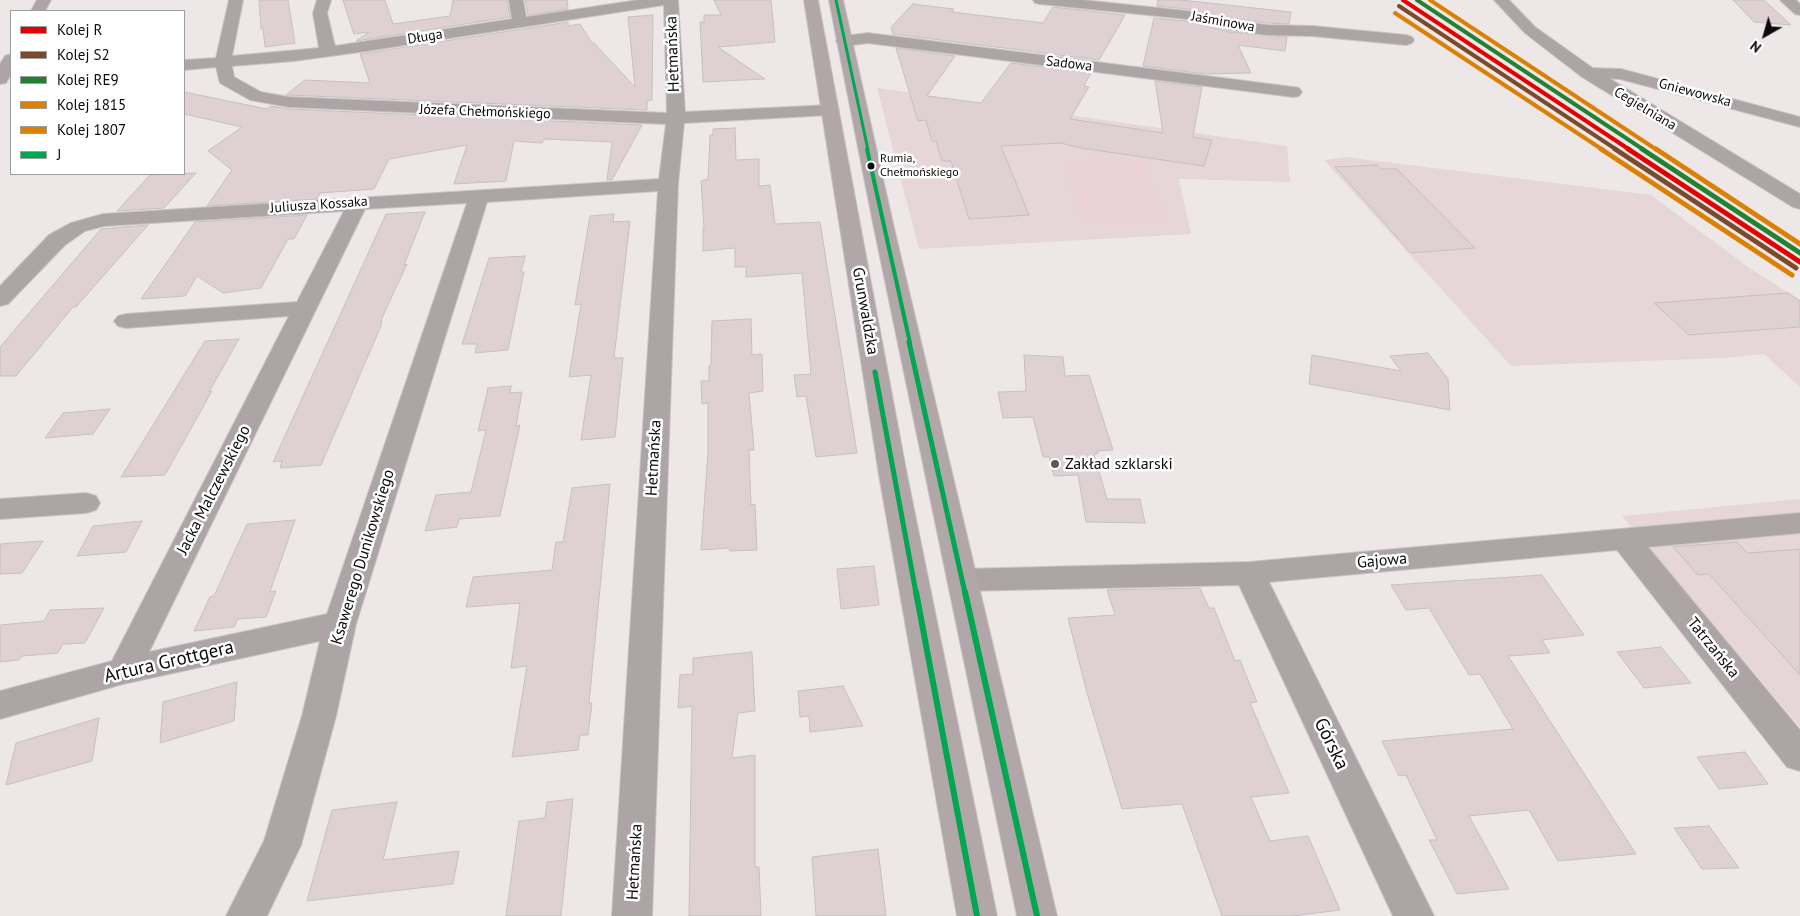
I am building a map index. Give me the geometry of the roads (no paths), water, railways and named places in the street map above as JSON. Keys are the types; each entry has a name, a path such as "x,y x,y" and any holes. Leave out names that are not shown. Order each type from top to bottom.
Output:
{"main road":[{"name":"Grunwaldzka","path":"811,0 893,475 977,916"},
{"path":"836,0 1037,916"}],"street":[{"path":"223,61 236,0"},
{"path":"324,0 320,13 328,51"},
{"path":"516,0 520,23"},
{"name":"Długa","path":"185,65 328,51 666,0"},
{"name":"Hetmańska","path":"632,916 668,184 676,118 671,0"},
{"name":"Jaśminowa","path":"1040,0 1187,15 1229,25 1267,30 1312,30 1406,40"},
{"name":"Cegielniana","path":"1501,0 1530,30 1588,73 1800,203"},
{"path":"1787,0 1800,12"},
{"name":"Sadowa","path":"844,41 868,38 1293,92"},
{"path":"0,80 10,61"},
{"name":"Józefa Chełmońskiego","path":"223,61 226,79 232,84 256,96 288,102 676,118 830,110"},
{"name":"Gniewowska","path":"1588,73 1621,74 1643,79 1800,122"},
{"name":"Juliusza Kossaka","path":"0,299 57,240 78,226 103,220 358,202 668,184"},
{"name":"Ksawerego Dunikowskiego","path":"246,916 282,845 319,716 340,624 478,196"},
{"name":"Jacka Malczewskiego","path":"123,671 358,202"},
{"path":"126,321 306,308"},
{"path":"0,509 86,503"},
{"name":"Gajowa","path":"963,580 1248,572 1800,523"},
{"name":"Tatrzańska","path":"1625,540 1800,756"},
{"name":"Górska","path":"1248,572 1414,916"},
{"name":"Artura Grottgera","path":"0,705 123,671 340,624"}],"rail line":[{"name":"R","path":"1403,0 1800,262"},
{"name":"RE9","path":"1417,0 1800,253"},
{"name":"1807","path":"1430,0 1800,244"},
{"name":"S2","path":"1399,6 1796,268"},
{"name":"1815","path":"1395,13 1792,275"}],"place":[{"name":"Rumia, Chełmońskiego","path":"871,166"},
{"name":"Zakład szklarski","path":"1055,464"}]}
